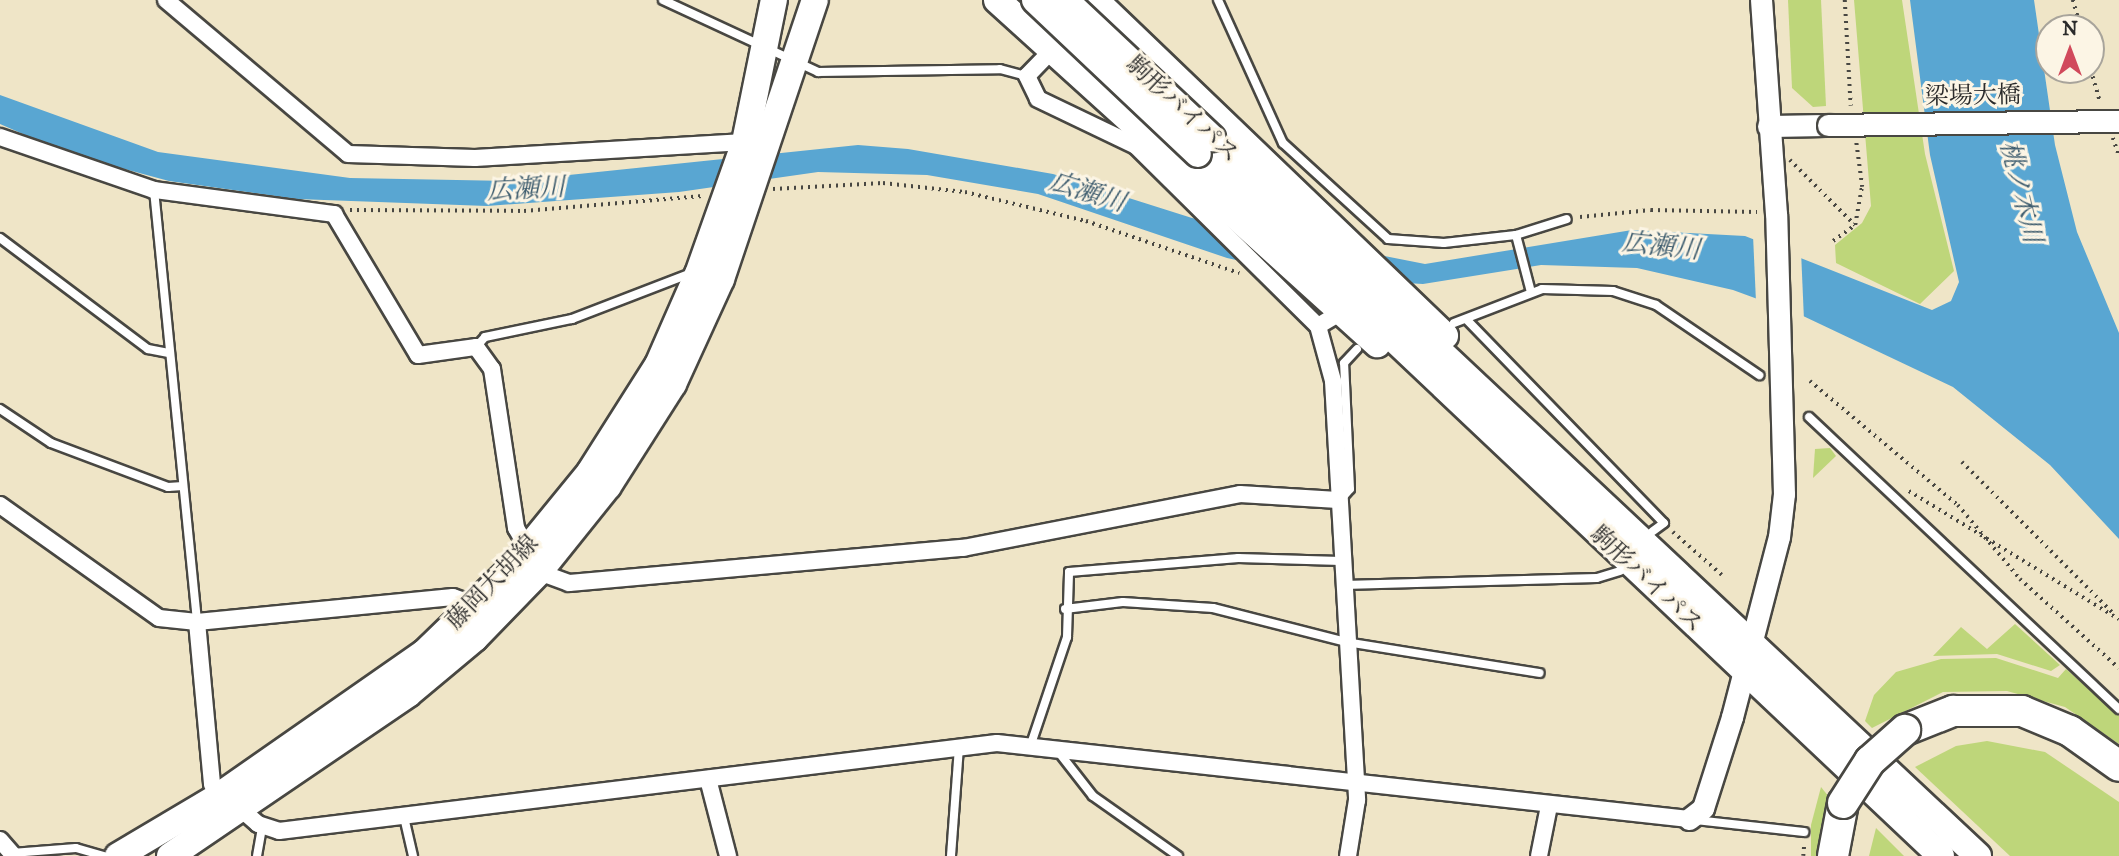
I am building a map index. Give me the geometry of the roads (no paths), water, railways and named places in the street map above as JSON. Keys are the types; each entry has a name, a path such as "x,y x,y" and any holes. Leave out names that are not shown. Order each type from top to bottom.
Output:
{"highway":[{"path":"1833,856 1851,809 1910,737 1953,711 2022,711 2070,730 2119,766"},
{"path":"1910,737 1961,727 2023,730 2071,752 2119,788"},
{"path":"1851,809 1851,856"}],"main road":[{"path":"742,190 752,145 765,45 774,0"},
{"path":"752,145 798,63 815,0"},
{"path":"997,0 1211,194 1334,310"},
{"name":"駒形バイパス","path":"1035,0 1205,146 1310,219 1387,305 1504,409 1978,856"},
{"name":"駒形バイパス","path":"1065,0 1205,146 1267,217 1334,310 1513,453 1744,674 1941,856"},
{"path":"1102,2 1310,219 1414,303 1504,409"},
{"name":"藤岡大胡線","path":"118,856 219,796 391,679 475,605 534,561 626,418 742,190"},
{"name":"藤岡大胡線","path":"170,856 254,818 408,694 608,486 673,384 742,190"}],"street":[{"path":"166,0 348,154 475,158 752,145"},
{"path":"197,622 210,771 219,796 254,818 290,831 959,745 1031,744 1549,806 1689,819 1707,797 1753,645 1782,516 1782,356 1766,213 1768,126 1761,0"},
{"path":"1102,2 1050,50 1027,76 1038,99 1124,137 1294,298 1334,310 1333,382 1338,500 1356,784 1348,856"},
{"name":"梁場大橋","path":"1768,126 2119,121"},
{"path":"0,137 154,190 334,214 418,355 476,347 492,369 516,528 534,561 569,583 963,548 1240,494 1338,500"},
{"path":"0,505 159,618 197,622 453,597 475,605"},
{"path":"708,779 727,856"},
{"path":"1539,856 1549,806"},
{"path":"0,840 13,855"}],"lane":[{"path":"663,0 714,28 765,45 798,63 829,74 1000,69 1027,76"},
{"path":"1218,0 1283,143 1388,239 1424,245 1517,238 1567,219"},
{"path":"154,190 197,622"},
{"path":"0,238 148,349 169,353"},
{"path":"1517,238 1531,292"},
{"path":"476,347 485,337 572,319 698,274"},
{"path":"1454,323 1468,321 1531,292 1635,297 1671,313 1759,376"},
{"path":"1468,321 1664,523 1653,531"},
{"path":"1338,500 1350,489 1344,363 1357,349"},
{"path":"0,409 51,443 168,487 183,486"},
{"path":"1809,417 2119,709"},
{"path":"1031,744 1066,637 1065,609 1069,572 1238,558 1341,561"},
{"path":"1343,585 1597,578 1620,571"},
{"path":"1065,609 1123,603 1213,608 1346,642 1540,673"},
{"path":"951,856 959,745"},
{"path":"1057,747 1060,760 1093,796 1178,856"},
{"path":"404,817 413,856"},
{"path":"254,818 257,856"},
{"path":"1689,819 1804,832"},
{"path":"13,855 76,848 104,856"}],"water":[{"path":"1910,0 2034,0 2035,84 2046,84 2055,145 2077,232 2119,333 2119,539 2050,465 1953,387 1801,315 1733,290 1637,268 1541,265 1423,284 1320,278 1227,258 1038,194 927,175 818,172 679,192 487,206 297,199 169,181 69,154 0,124 0,95 158,152 350,178 511,181 858,145 908,149 1053,174 1192,218 1425,264 1632,230 1745,236 1932,310 1951,301 1959,282 1930,155"}],"water label":[{"name":"広瀬川","path":"526,190"},
{"name":"桃ノ木川","path":"2020,192"},
{"name":"広瀬川","path":"1087,193"},
{"name":"広瀬川","path":"1661,247"}]}
